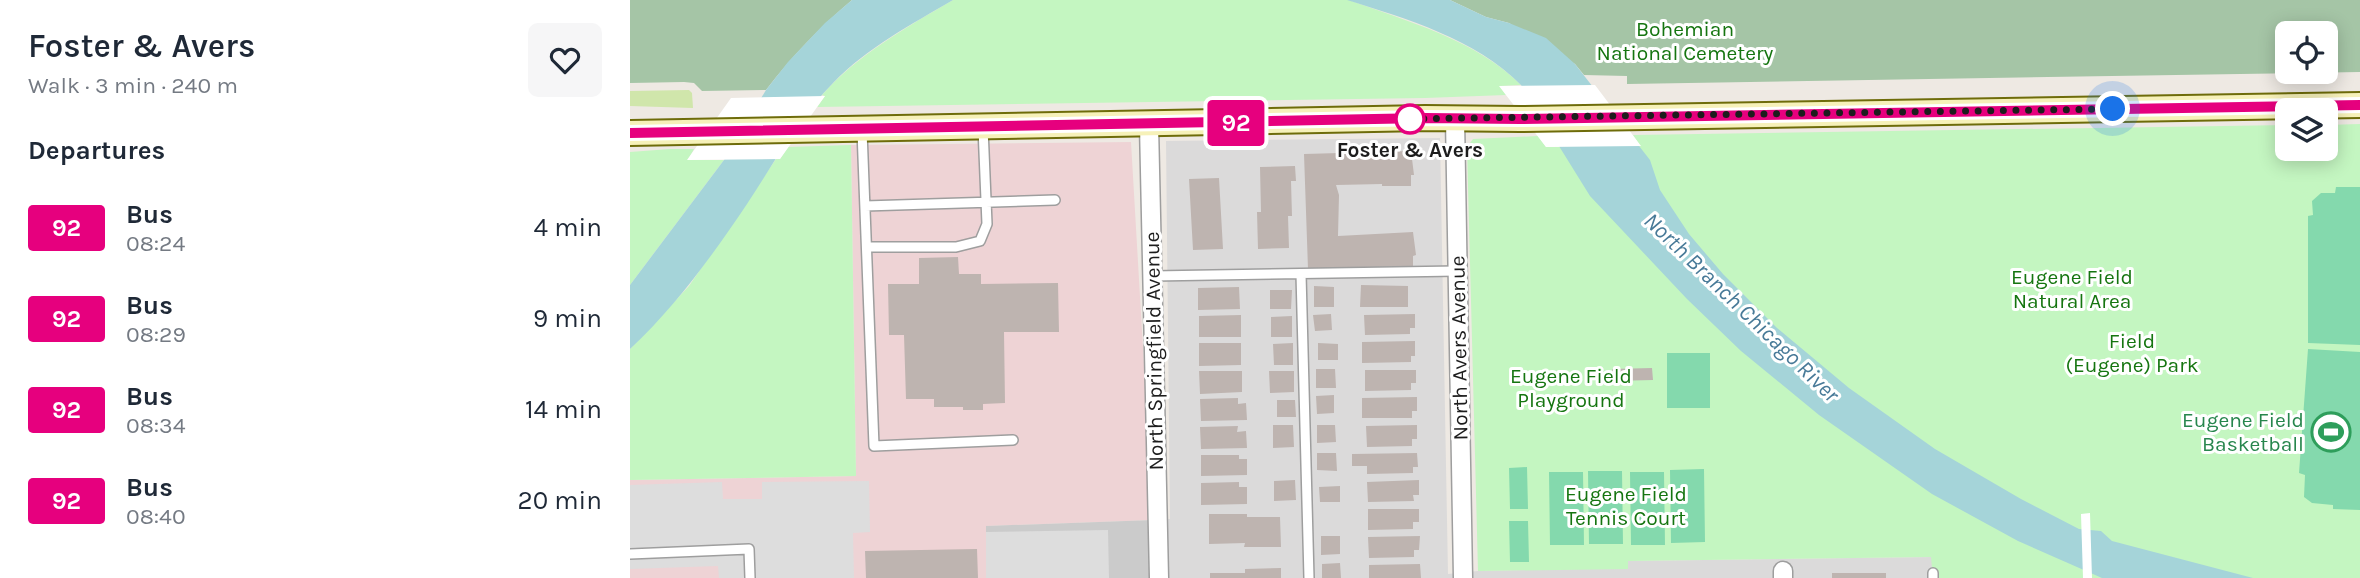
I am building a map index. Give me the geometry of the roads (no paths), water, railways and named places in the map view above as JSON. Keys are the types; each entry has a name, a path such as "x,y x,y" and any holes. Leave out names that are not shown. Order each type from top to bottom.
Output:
{"main road":[{"path":"630,133 2360,105"}],"street":[{"name":"North Avers Avenue","path":"1455,119 1463,578"},
{"name":"North Springfield Avenue","path":"1149,125 1159,578"}],"lane":[{"path":"867,247 956,247 980,241 987,224 983,128"},
{"path":"861,129 874,446 1013,440"},
{"path":"865,206 1055,200"},
{"path":"1153,276 1457,271"},
{"path":"1301,274 1309,578"},
{"path":"630,554 749,549 750,578"}],"water":[{"path":"852,0 953,0 875,47 821,96 798,125 707,261 663,316 630,349 630,285 724,160 766,90 825,23"},
{"name":"North Branch Chicago River","path":"1347,0 1450,0 1486,17 1546,38 1575,64 1650,160 1660,190 1689,234 1723,274 1777,328 1849,388 1935,449 2079,529 2101,531 2112,541 2253,578 2102,578 2018,541 1932,494 1819,415 1741,351 1687,299 1590,196 1521,85 1503,69 1440,32"}],"place":[{"name":"Foster & Avers","path":"1410,119"},
{"name":"Eugene Field Basketball","path":"2331,432"}],"park label":[{"name":"Bohemian National Cemetery","path":"1685,41"},
{"name":"Eugene Field Natural Area","path":"2072,289"},
{"name":"Field (Eugene) Park","path":"2132,353"},
{"name":"Eugene Field Playground","path":"1571,388"},
{"name":"Eugene Field Tennis Court","path":"1626,506"}]}
